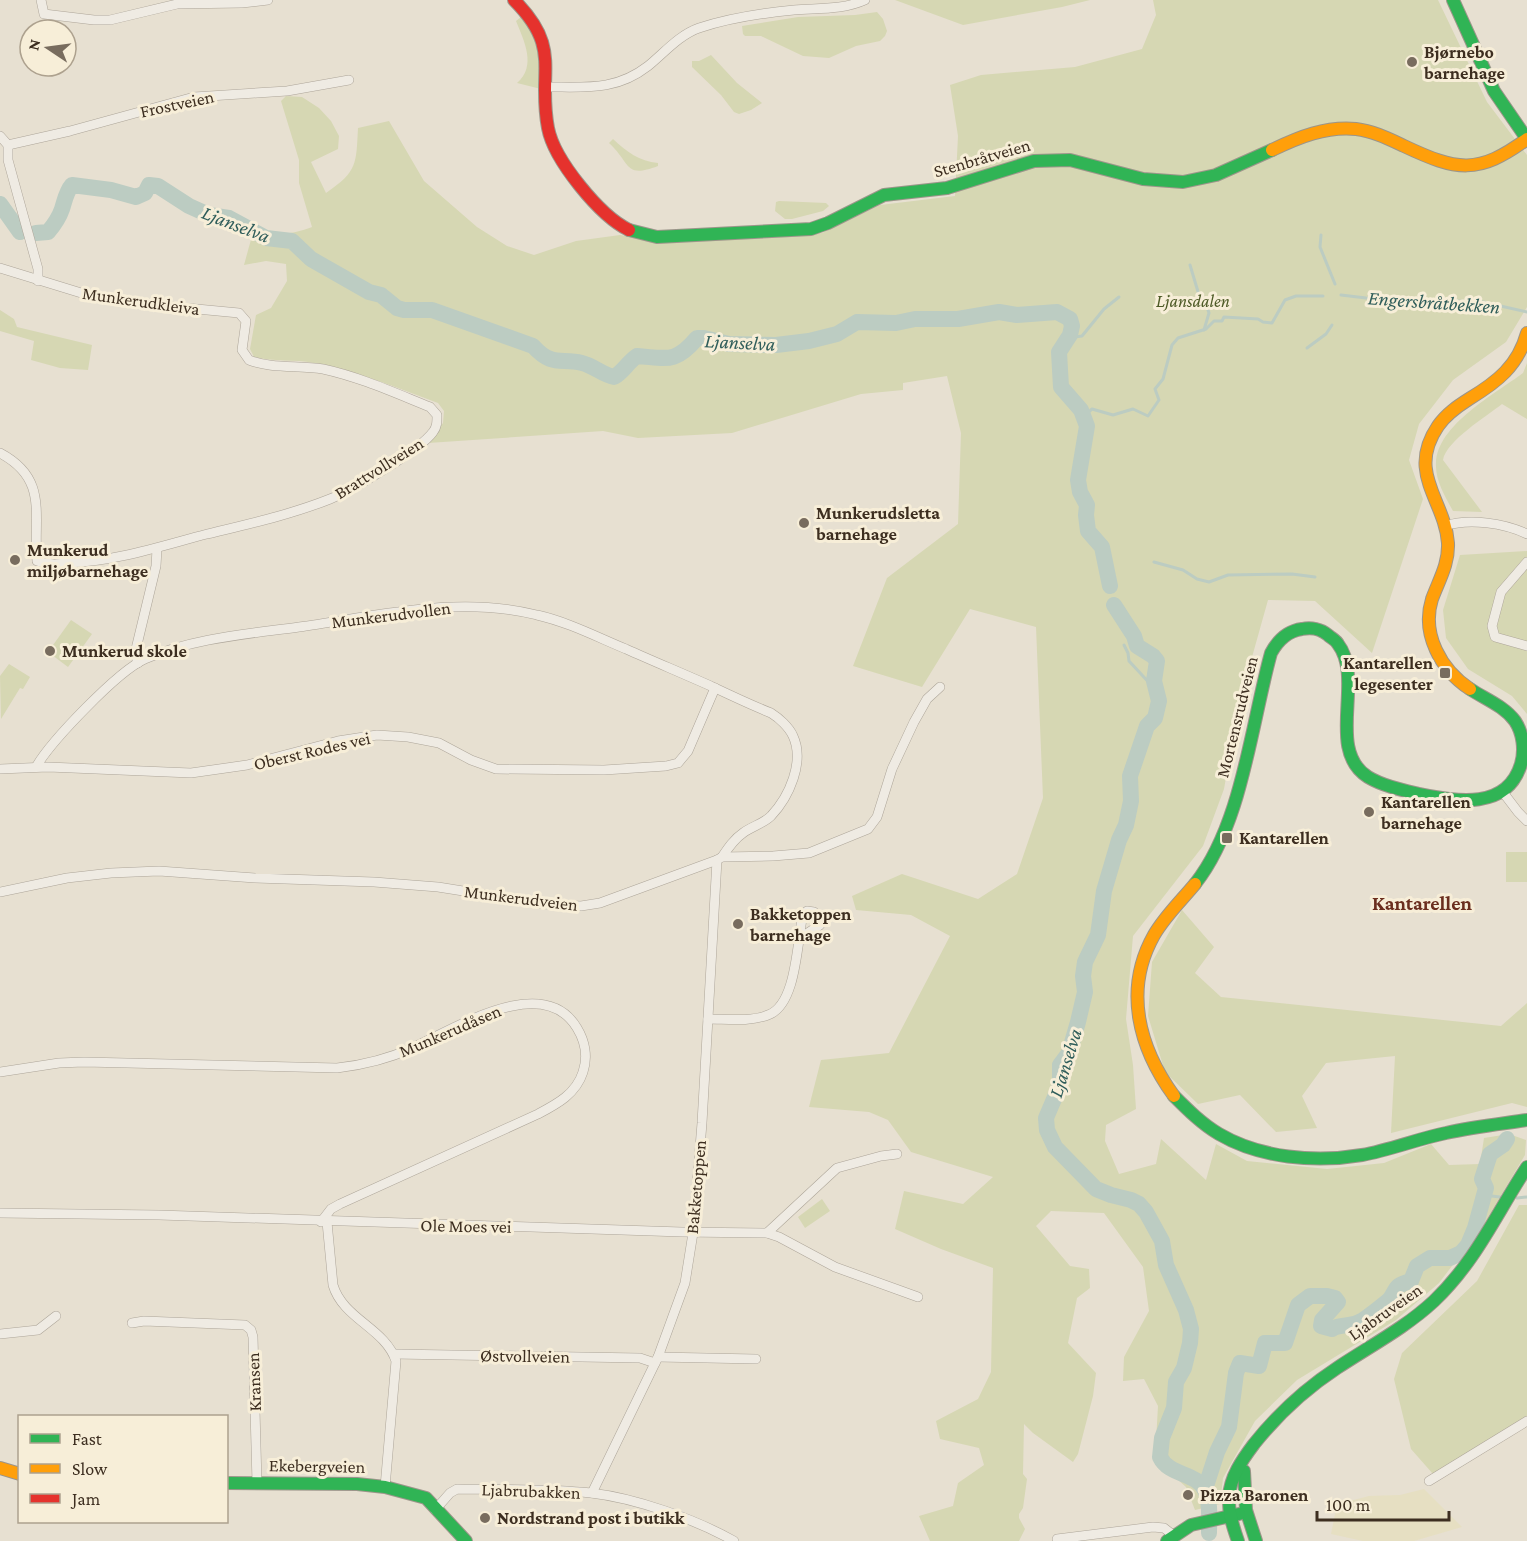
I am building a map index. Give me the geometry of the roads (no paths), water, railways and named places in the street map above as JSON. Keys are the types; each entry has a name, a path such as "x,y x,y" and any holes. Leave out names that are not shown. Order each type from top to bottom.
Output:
{"street":[{"path":"41,0 44,14 102,20 123,18 177,4 242,3 268,0"},
{"name":"Stenbråtveien","path":"514,0 530,16 541,36 547,59 548,130 554,147 597,204 616,223 636,233 657,237 811,229 831,223 864,204 886,195 946,189 1025,163 1047,159 1088,162 1146,179 1186,181 1228,172 1304,136 1334,129 1354,128 1370,131 1434,161 1463,166 1494,160 1527,139"},
{"path":"548,87 590,87 616,84 636,74 687,34 699,28 766,14 845,7 865,0"},
{"path":"1453,0 1494,91 1527,139"},
{"name":"Frostveien","path":"8,145 70,131 194,97 287,91 350,80"},
{"path":"0,136 8,145 8,160 38,269 38,280"},
{"name":"Munkerudkleiva","path":"0,268 91,296 235,312 244,317 246,321"},
{"name":"Brattvollveien","path":"0,453 15,462 27,474 31,482 36,501 38,561 47,564 98,562 157,549 331,499 396,461 430,436 435,429 437,415 430,407 346,375 314,368 263,364 249,360 242,350 246,321"},
{"path":"1525,339 1516,361 1501,378 1452,411 1440,423 1427,452 1426,475 1448,542 1448,558 1428,618 1431,636 1455,678 1508,712 1519,727 1524,748 1522,763 1516,776 1502,791 1527,821"},
{"path":"1444,526 1457,523 1497,525 1527,534"},
{"path":"138,663 135,652 156,566 157,549"},
{"path":"1527,562 1501,592 1492,630 1495,637 1527,646"},
{"name":"Munkerudvollen","path":"36,767 50,747 100,695 138,663 153,656 191,644 236,635 414,609 463,607 513,610 539,615 594,636 715,688 777,718 793,735 797,751 792,782 773,814 767,820 743,833 720,859"},
{"name":"Mortensrudveien","path":"1502,791 1481,800 1462,801 1388,786 1367,777 1350,756 1346,671 1342,650 1335,640 1321,631 1301,629 1288,633 1279,640 1271,653 1233,805 1213,854 1197,881 1165,917 1148,949 1140,973 1138,1012 1146,1050 1157,1074 1172,1094 1202,1121 1236,1143 1253,1149 1304,1156 1355,1156 1445,1133 1527,1120"},
{"name":"Munkerudveien","path":"0,892 67,878 159,871 438,887 544,904 581,906 600,903 720,859 809,853 868,829 877,817 892,770 914,722 927,699 940,687"},
{"name":"Oberst Rodes vei","path":"0,769 36,767 191,773 247,765 338,741 377,735 408,736 435,742 471,760 496,769 604,770 666,766 678,763 688,751 715,688"},
{"name":"Bakketoppen","path":"592,1493 656,1360 685,1284 693,1233 720,859"},
{"path":"708,1019 756,1018 777,1010 782,1005 791,982 800,938"},
{"name":"Munkerudåsen","path":"0,1072 59,1063 84,1062 154,1062 285,1068 345,1067 386,1058 489,1012 517,1005 547,1006 564,1014 576,1026 584,1040 585,1064 583,1073 567,1097 538,1114 340,1204 331,1209 324,1222"},
{"name":"Mortensrudveien","path":"1514,1123 1527,1128"},
{"path":"767,1233 837,1168 897,1154"},
{"name":"Ljabruveien","path":"1228,1516 1228,1494 1234,1473 1242,1458 1281,1411 1306,1389 1404,1326 1433,1303 1474,1255 1527,1167"},
{"name":"Ole Moes vei","path":"0,1213 159,1215 693,1233 767,1233 779,1237 835,1268 918,1297"},
{"path":"324,1222 336,1294 343,1305 389,1346 396,1361 386,1487"},
{"path":"0,1334 38,1329 56,1316"},
{"name":"Kransen","path":"132,1323 144,1321 245,1325 251,1330 257,1483"},
{"name":"Østvollveien","path":"394,1354 656,1360 756,1359"},
{"path":"1429,1481 1527,1421"},
{"name":"Ljabruveien","path":"1228,1516 1244,1471 1261,1435"},
{"path":"0,1468 18,1473"},
{"name":"Ljabruveien","path":"1244,1471 1246,1510 1256,1541"},
{"name":"Ekebergveien","path":"228,1483 357,1484 386,1487 405,1493 422,1505 435,1510 466,1541"},
{"name":"Ljabrubakken","path":"435,1510 450,1493 457,1489 592,1493 672,1514 734,1541"},
{"path":"1057,1539 1154,1527 1164,1528 1170,1538 1188,1525 1228,1516"},
{"path":"1228,1516 1238,1541"},
{"path":"1228,1516 1248,1541"}],"waterway":[{"name":"Ljanselva","path":"36,233 48,232 52,227 72,185 111,190 136,197 145,193 149,185 158,186 189,206 209,215 229,218 266,238 292,241 311,259 369,292 381,295 397,308 432,310 533,346 551,359 582,363 614,377 637,356 670,358 683,352 697,338 729,344 776,345 809,341 837,334 857,322 896,323 915,319 958,319 999,312 1017,315 1057,312 1070,319 1072,326 1070,335 1059,352 1061,387 1081,410 1087,426 1078,480 1080,492 1087,505 1088,531 1102,547 1110,586"},
{"name":"Ljanselva","path":"0,204 20,232"},
{"path":"1321,235 1320,247 1335,284"},
{"path":"1190,265 1199,295 1205,301 1209,313 1204,330"},
{"name":"Engersbråtbekken","path":"1341,295 1483,302 1527,312"},
{"name":"Engersbråtbekken","path":"1084,416 1092,409 1113,415 1133,409 1148,416 1159,400 1155,389 1163,379 1172,345 1178,338 1206,329 1214,321 1222,321 1224,317 1258,319 1272,323 1285,300 1296,296 1323,296"},
{"path":"1068,338 1082,336 1104,309 1119,297"},
{"path":"1307,348 1326,334 1332,325"},
{"path":"1154,562 1183,570 1197,579 1209,582 1228,575 1292,574 1315,577"},
{"name":"Ljanselva","path":"1114,605 1134,636 1137,646 1157,661 1154,681 1159,701 1155,718 1147,726 1130,776 1131,801 1126,825 1119,840 1104,891 1098,935 1085,962 1083,976 1085,992 1069,1053 1060,1065 1060,1085 1046,1118 1047,1130 1055,1147 1096,1189 1139,1204 1162,1241 1166,1265 1186,1310 1191,1329 1184,1368 1176,1382 1174,1408 1162,1438 1160,1457 1170,1468 1195,1480 1205,1490 1209,1506 1209,1533"},
{"path":"1124,645 1129,661 1154,688"},
{"path":"1205,1489 1217,1452 1229,1427 1236,1373 1240,1363 1259,1366 1265,1343 1285,1343 1298,1305 1310,1296 1327,1296 1335,1298 1338,1302 1322,1320 1321,1326 1332,1329 1355,1324 1388,1301 1399,1286 1411,1281 1417,1266 1430,1258 1450,1258 1461,1253 1468,1245 1475,1228 1486,1188 1482,1179 1490,1154 1503,1145 1507,1139"},
{"path":"1483,1195 1500,1197"},
{"path":"1517,1198 1527,1197"}],"place":[{"name":"Bjørnebo barnehage","path":"1412,62"},
{"name":"Munkerudsletta barnehage","path":"804,523"},
{"name":"Munkerud miljøbarnehage","path":"15,560"},
{"name":"Munkerud skole","path":"50,651"},
{"name":"Kantarellen legesenter","path":"1445,673"},
{"name":"Kantarellen barnehage","path":"1369,812"},
{"name":"Kantarellen","path":"1227,838"},
{"name":"Bakketoppen barnehage","path":"738,924"},
{"name":"Pizza Baronen","path":"1188,1495"},
{"name":"Nordstrand post i butikk","path":"485,1518"}],"district":[{"name":"Kantarellen","path":"1422,903"}],"park label":[{"name":"Ljansdalen","path":"1193,301"}]}
